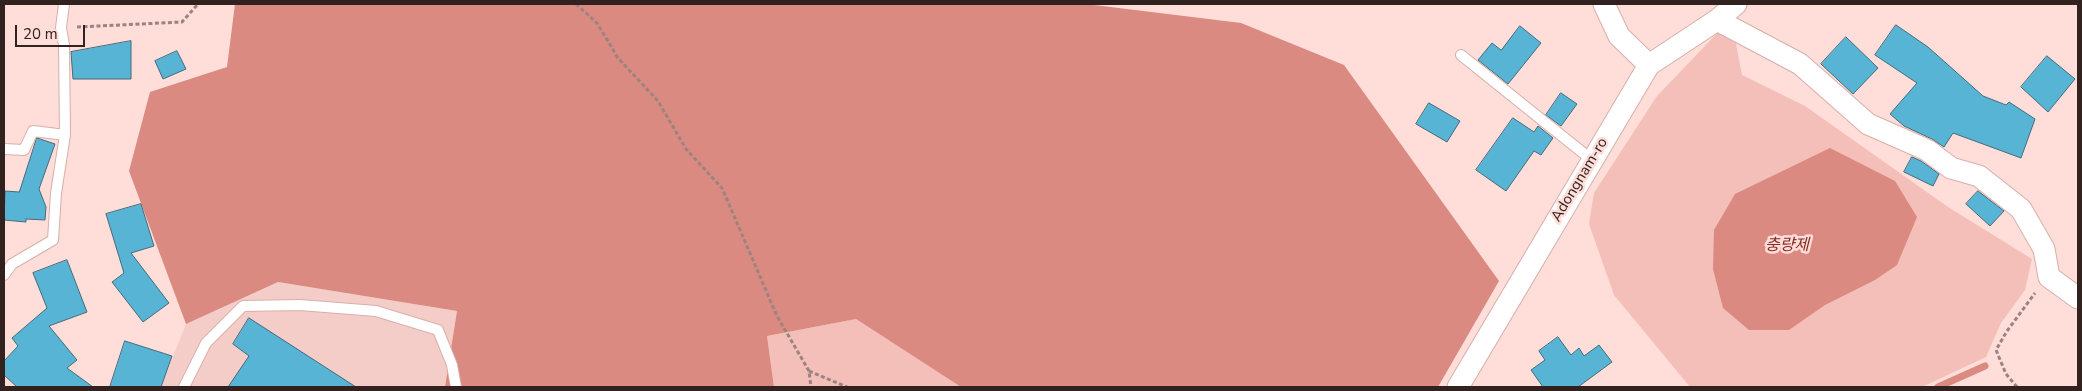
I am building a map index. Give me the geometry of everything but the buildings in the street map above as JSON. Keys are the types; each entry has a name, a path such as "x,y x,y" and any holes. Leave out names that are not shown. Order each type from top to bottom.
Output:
{"street":[{"path":"1604,4 1619,36 1649,65"},
{"name":"Adongnam-ro","path":"1458,387 1649,65 1717,20 1736,4"},
{"path":"1717,20 1800,64 1868,124 1927,150 1951,168 1979,176 2021,209 2044,249 2049,277 2078,298"}],"lane":[{"path":"4,274 12,264 53,240 56,193 64,134 64,45 61,28 64,4"},
{"path":"1461,55 1592,160"},
{"path":"4,149 24,150 33,131 64,134"},
{"path":"184,387 206,343 244,306 300,305 376,311 438,330 452,366 456,387"}],"path":[{"path":"61,28 182,22 198,4"},
{"path":"576,4 597,23 618,58 658,101 686,149 722,188 777,316 809,371 811,387"},
{"path":"2017,387 2006,374 1996,350 2007,331 2049,277"},
{"path":"809,371 847,387"}],"shaded area":[{"path":"235,4 1086,4 1241,23 1344,65 1499,281 1438,387 961,387 856,319 767,336 774,387 445,387 457,311 278,282 186,324 129,171 150,92 227,67"},
{"path":"1731,19 1742,75 1805,106 1948,207 2032,259 2025,290 2001,323 1986,357 1922,387 1690,387 1614,295 1589,224 1594,193 1657,96"},
{"path":"278,282 457,311 445,387 161,387 186,324"},
{"path":"856,319 961,387 774,387 767,336"}],"water":[{"name":"충량제","path":"1830,148 1895,181 1917,217 1897,265 1875,280 1825,305 1789,330 1749,330 1723,308 1713,269 1714,230 1735,194"}],"waterway":[{"path":"1938,387 1985,366"}]}
